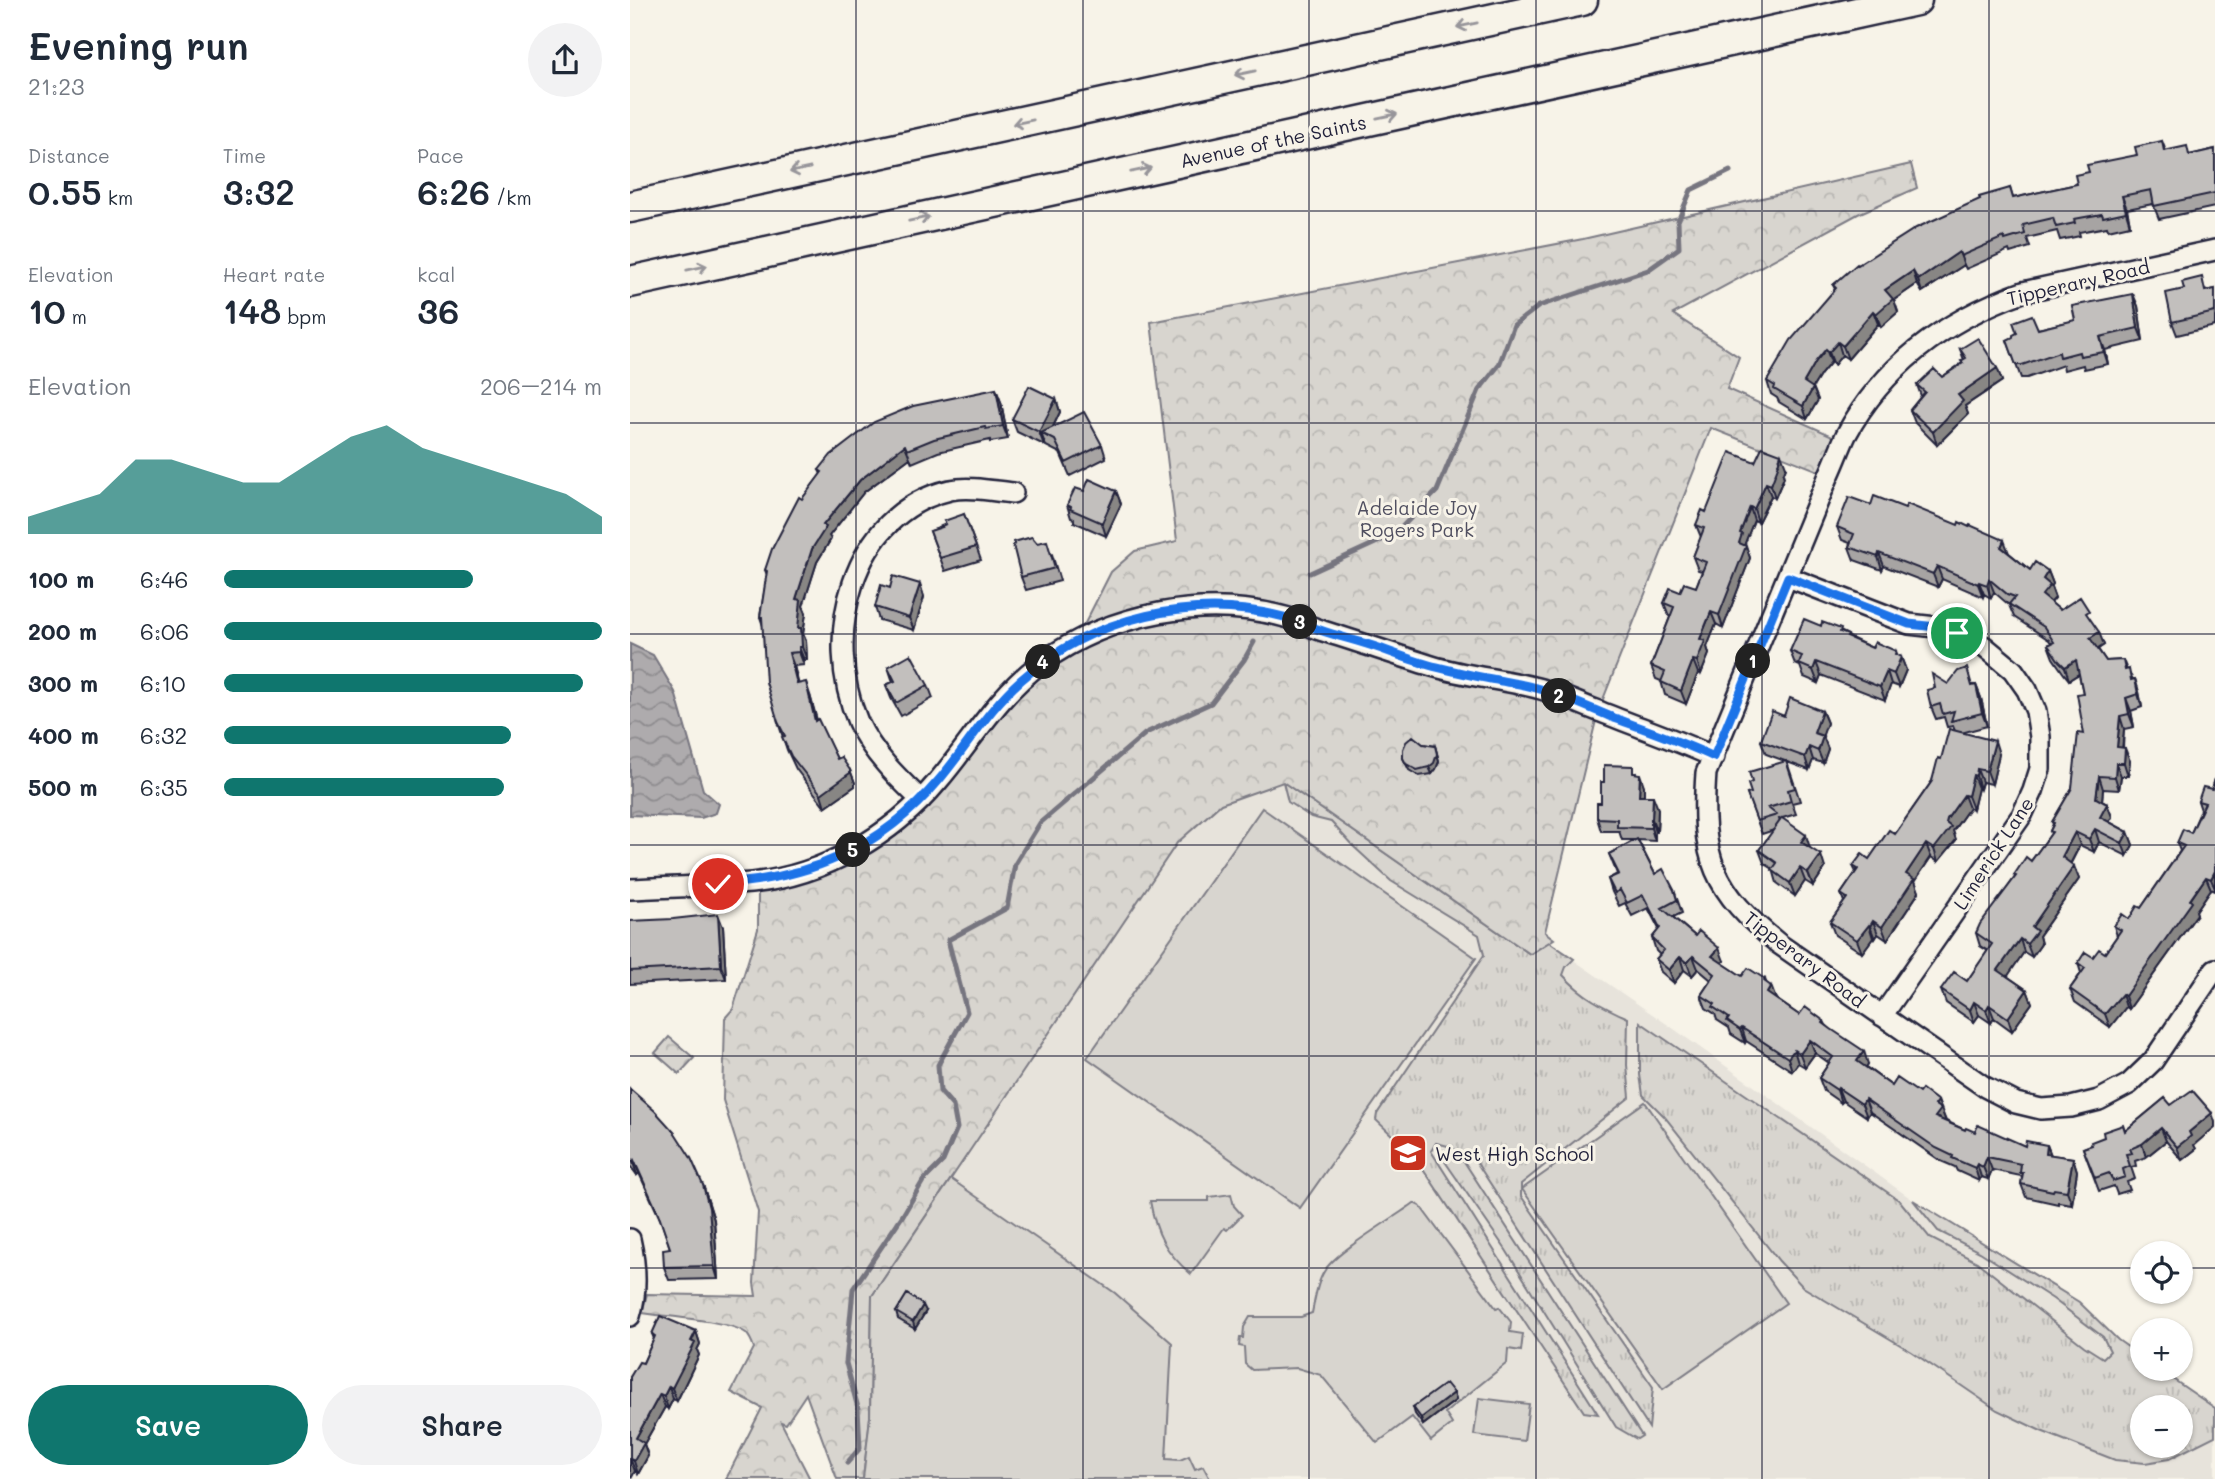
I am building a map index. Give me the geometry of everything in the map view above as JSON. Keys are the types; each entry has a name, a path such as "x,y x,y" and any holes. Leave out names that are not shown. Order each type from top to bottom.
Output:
{"highway":[{"path":"630,207 1582,0"},
{"name":"Avenue of the Saints","path":"630,282 1916,0"}],"street":[{"name":"Tipperary Road","path":"2212,980 2153,1061 2129,1084 2099,1100 2071,1107 2041,1109 2015,1103 1985,1087 1751,922 1728,895 1711,858 1706,832 1706,773 1845,437 1886,379 1915,350 1940,331 1994,302 2023,292 2215,250"},
{"path":"921,800 887,766 871,745 848,694 842,663 842,638 851,588 877,538 911,506 934,495 964,488 1013,493"},
{"name":"Limerick Lane","path":"1788,577 1909,624 1957,633 1984,646 2013,670 2027,690 2036,711 2040,737 2040,769 2022,815 1882,1016"},
{"path":"630,889 752,883 791,875 828,863 862,846 921,800 992,709 1043,662 1076,641 1113,625 1171,611 1210,608 1250,610 1289,618 1434,667 1535,687 1714,757"},
{"path":"630,1238 636,1283 630,1316"}],"shaded area":[{"name":"West High School","path":"1304,775 1674,1029 1913,1200 2079,1302 2130,1348 2130,1381 2176,1381 2215,1408 2215,1479 863,1479 870,1417 872,1296 1177,843 1221,804"}],"green space":[{"name":"Adelaide Joy Rogers Park","path":"1911,164 1917,188 1858,214 1673,314 1739,357 1727,389 1844,441 1829,475 1711,428 1598,712 1545,932 1554,939 1530,954 1283,782 1221,804 1177,843 872,1296 870,1417 863,1479 837,1479 806,1394 786,1424 781,1422 810,1479 726,1479 762,1408 731,1392 754,1348 751,1340 746,1333 726,1325 642,1313 647,1294 756,1296 754,1283 758,1212 723,1100 725,1018 733,1009 758,929 758,881 791,875 893,825 992,709 1076,641 1111,572 1135,551 1177,541 1151,322 1583,239"},
{"path":"1283,782 1530,954 1549,942 1574,959 1563,975 1593,1000 1628,1018 1627,1065 1630,1097 1521,1184 1521,1196 1653,1387 1649,1428 1475,1160 1436,1143 1431,1151 1598,1414 1584,1412 1416,1158 1376,1120 1377,1114 1484,955 1479,935 1391,881 1331,822 1311,817 1288,802"},
{"path":"1262,808 1476,958 1300,1208 1087,1058"},
{"path":"1640,1022 1900,1201 1930,1238 1977,1262 2103,1358 2110,1351 2103,1337 2053,1299 1980,1252 1938,1231 1913,1200 2079,1302 2130,1348 2130,1381 2176,1381 2215,1408 2215,1436 2193,1447 2193,1395 2130,1395 2130,1458 2171,1458 2145,1463 2115,1460 2041,1431 1997,1410 1912,1352 1803,1287 1779,1261 1664,1116 1643,1095 1640,1075"},
{"path":"669,1037 694,1058 679,1074 655,1053"},
{"path":"1645,1102 1786,1303 1663,1389 1522,1189"},
{"path":"1437,1150 1447,1151 1465,1163 1642,1436 1637,1439 1616,1427 1506,1250"},
{"path":"951,1179 1115,1293 1172,1343 1166,1459 1180,1460 1189,1456 1195,1469 1203,1466 1210,1479 863,1479 870,1417 872,1296"},
{"path":"1231,1194 1234,1206 1242,1215 1227,1230 1224,1228 1191,1274 1174,1258 1163,1242 1150,1201 1209,1201 1209,1197"},
{"path":"1414,1203 1420,1206 1496,1308 1499,1307 1511,1322 1510,1332 1523,1334 1521,1351 1508,1349 1507,1363 1445,1413 1452,1424 1431,1441 1412,1417 1377,1443 1321,1375 1297,1368 1252,1370 1245,1364 1244,1347 1239,1346 1240,1338 1243,1338 1244,1327 1250,1317 1301,1317 1312,1313 1320,1280 1331,1262"},
{"path":"1479,1398 1529,1404 1524,1441 1474,1435"}],"water":[{"path":"630,644 653,655 675,692 703,790 719,804 716,813 701,818 630,815"}],"building":[{"path":"2162,141 2164,151 2187,146 2189,155 2215,149 2215,193 2154,206 2151,190 2122,196 2126,212 2074,219 2075,223 2056,227 2053,218 2023,225 2025,234 2005,240 2004,237 1961,256 1959,252 1918,280 1913,271 1885,290 1893,299 1876,314 1873,311 1843,346 1838,342 1829,352 1826,349 1816,361 1804,382 1813,388 1803,406 1774,389 1775,386 1767,381 1791,340 1836,288 1833,285 1857,264 1916,228 1980,199 1979,197 2010,188 2013,198 2077,184 2075,175 2089,172 2087,165 2137,155 2135,147"},
{"path":"2202,277 2205,291 2215,289 2215,312 2172,322 2166,293 2184,289 2182,282"},
{"path":"2133,294 2138,328 2100,337 2104,352 2080,356 2079,352 2060,357 2059,352 2016,365 2007,340 2017,333 2013,322 2032,315 2038,329 2075,320 2072,306"},
{"path":"1978,338 1997,368 1958,395 1963,401 1933,432 1910,410 1925,392 1917,385 1934,369 1942,377 1963,363 1961,361 1966,358 1960,349"},
{"path":"1029,386 1056,399 1039,432 1012,419"},
{"path":"996,389 1003,426 985,427 934,439 907,450 905,445 860,480 823,525 826,527 812,549 796,599 801,600 798,628 801,628 802,647 799,647 799,652 789,653 797,684 806,682 815,721 818,719 837,759 841,757 850,770 850,773 821,794 791,756 782,737 785,736 766,682 760,617 765,570 772,549 799,497 802,499 831,455 874,422 913,406"},
{"path":"1084,412 1102,445 1066,463 1055,440 1041,433"},
{"path":"1762,447 1781,454 1779,464 1771,485 1766,483 1754,509 1750,507 1740,533 1739,543 1746,546 1719,615 1711,612 1700,639 1705,641 1697,661 1693,660 1681,691 1661,682 1665,672 1651,666 1674,607 1664,603 1670,588 1680,592 1684,583 1696,587 1706,562 1693,557 1704,528 1696,525 1702,510 1706,512 1730,452 1755,462"},
{"path":"1089,479 1116,491 1102,523 1070,509 1067,505 1075,488 1084,491"},
{"path":"1874,496 1905,508 1907,504 1958,525 1959,522 1969,527 1970,525 2004,540 2001,547 2030,570 2035,562 2048,571 2043,579 2050,585 2042,595 2060,610 2080,597 2089,611 2086,613 2099,632 2090,638 2106,661 2123,660 2125,670 2129,669 2131,680 2135,679 2138,694 2126,698 2129,714 2120,716 2117,747 2125,748 2124,763 2116,763 2115,777 2099,776 2096,798 2107,804 2100,817 2128,832 2122,843 2095,829 2089,839 2075,832 2062,857 2074,866 2032,927 2037,931 2027,944 2020,939 1998,970 2027,990 2008,1018 1989,1005 1986,1010 1974,1002 1970,1010 1941,990 1954,972 1967,981 1992,944 1976,933 1980,924 2016,876 2014,875 2026,857 2031,861 2052,832 2052,822 2072,788 2078,733 2084,734 2077,694 2083,693 2076,660 2065,667 2048,645 2054,642 2044,627 2009,604 2015,597 1989,579 1987,585 1978,584 1937,566 1933,574 1879,553 1878,557 1849,547 1854,534 1837,527 1849,497 1871,505"},
{"path":"964,514 976,547 940,558 930,531 942,527 946,524 944,521"},
{"path":"1032,537 1037,543 1047,541 1055,568 1021,577 1013,545 1014,542"},
{"path":"893,576 920,584 909,618 875,607 881,585 890,588"},
{"path":"1804,619 1821,626 1822,622 1841,629 1840,632 1848,635 1847,637 1872,648 1875,642 1896,651 1895,654 1901,657 1894,674 1887,671 1880,687 1816,662 1813,670 1799,664 1802,656 1790,651"},
{"path":"911,654 928,685 896,703 886,685 895,681 888,667"},
{"path":"1967,668 1972,686 1976,685 1982,713 1951,721 1954,711 1943,714 1940,704 1931,707 1927,690 1935,688 1932,674 1948,684 1958,671"},
{"path":"1790,698 1822,711 1814,733 1823,736 1818,751 1809,747 1805,757 1761,741 1772,711 1784,716"},
{"path":"1949,729 1995,741 1987,771 1977,769 1968,796 1964,795 1947,819 1946,823 1951,827 1934,849 1926,844 1906,874 1914,879 1882,927 1873,921 1857,940 1830,922 1847,898 1841,894 1858,869 1853,866 1862,854 1869,859 1889,830 1895,834 1932,781"},
{"path":"1413,736 1423,744 1435,746 1437,754 1434,763 1429,767 1417,770 1406,764 1403,749"},
{"path":"1786,761 1795,788 1788,790 1791,801 1768,808 1777,815 1757,821 1747,794 1751,793 1748,784 1752,782 1749,772"},
{"path":"1604,765 1633,766 1633,773 1640,774 1639,796 1653,796 1651,828 1617,827 1617,819 1597,818 1597,803 1601,803 1601,782 1604,782"},
{"path":"2215,779 2215,871 2211,879 2206,877 2190,900 2192,902 2125,996 2122,994 2105,1014 2070,989 2085,968 2078,963 2085,952 2093,957 2099,949 2105,953 2121,930 2114,926 2122,914 2129,919 2137,906 2141,908 2184,846 2177,843 2183,829 2191,833 2205,803 2198,801 2203,787 2212,789"},
{"path":"1782,818 1806,835 1801,842 1821,855 1808,873 1800,868 1790,883 1772,870 1777,863 1759,850"},
{"path":"1637,839 1655,874 1663,869 1674,890 1677,900 1662,908 1695,936 1699,931 1719,948 1712,956 1742,976 1748,968 1765,979 1771,986 1767,993 1799,1015 1805,1007 1864,1051 1857,1061 1892,1086 1897,1078 1919,1093 1922,1089 1938,1101 1935,1105 1941,1109 1935,1117 1975,1132 1978,1125 2025,1146 2026,1141 2047,1145 2046,1154 2073,1158 2067,1191 2053,1191 2021,1184 2021,1164 1987,1157 1983,1167 1977,1164 1975,1168 1952,1158 1953,1156 1936,1148 1865,1099 1862,1104 1819,1078 1833,1057 1810,1040 1800,1054 1794,1050 1788,1058 1727,1021 1729,1018 1713,1007 1715,1004 1701,995 1715,974 1693,956 1687,963 1680,957 1669,970 1656,959 1664,950 1652,938 1660,928 1643,895 1627,903 1620,890 1615,893 1608,879 1619,874 1609,854"},
{"path":"718,914 721,966 630,971 630,921"},
{"path":"630,1089 675,1133 691,1158 703,1185 709,1208 714,1266 664,1267 663,1249 670,1248 658,1213 634,1160 633,1162 630,1159"},
{"path":"2192,1090 2212,1113 2189,1132 2191,1136 2177,1147 2161,1128 2142,1144 2130,1149 2132,1153 2126,1154 2130,1166 2123,1169 2125,1177 2113,1181 2109,1173 2095,1178 2083,1148 2104,1137 2103,1132 2123,1125 2125,1131 2165,1098 2171,1105"},
{"path":"907,1294 923,1305 913,1322 896,1312"},
{"path":"660,1316 696,1331 691,1341 695,1343 672,1388 669,1386 664,1396 660,1394 636,1438 644,1443 634,1461 630,1459 630,1377 639,1362 643,1363 655,1336 652,1334"},
{"path":"1446,1383 1454,1393 1421,1418 1413,1407"}],"waterway":[{"path":"1310,573 1395,534 1437,491 1479,390 1499,365 1514,325 1539,306 1648,270 1679,248 1678,221 1691,190 1730,171"},
{"path":"847,1463 860,1448 858,1408 846,1363 853,1289 923,1181 943,1161 957,1128 953,1106 940,1091 938,1065 967,1012 948,940 1007,908 1015,864 1040,823 1146,733 1211,703 1244,660 1254,642"}],"place":[{"name":"West High School","path":"1408,1153"}],"route":[{"path":"718,884 752,883 791,875 828,863 862,846 921,800 992,709 1043,662 1076,641 1142,616 1210,608 1250,610 1289,618 1434,667 1535,687 1714,757 1788,577 1909,624 1957,633"}]}
